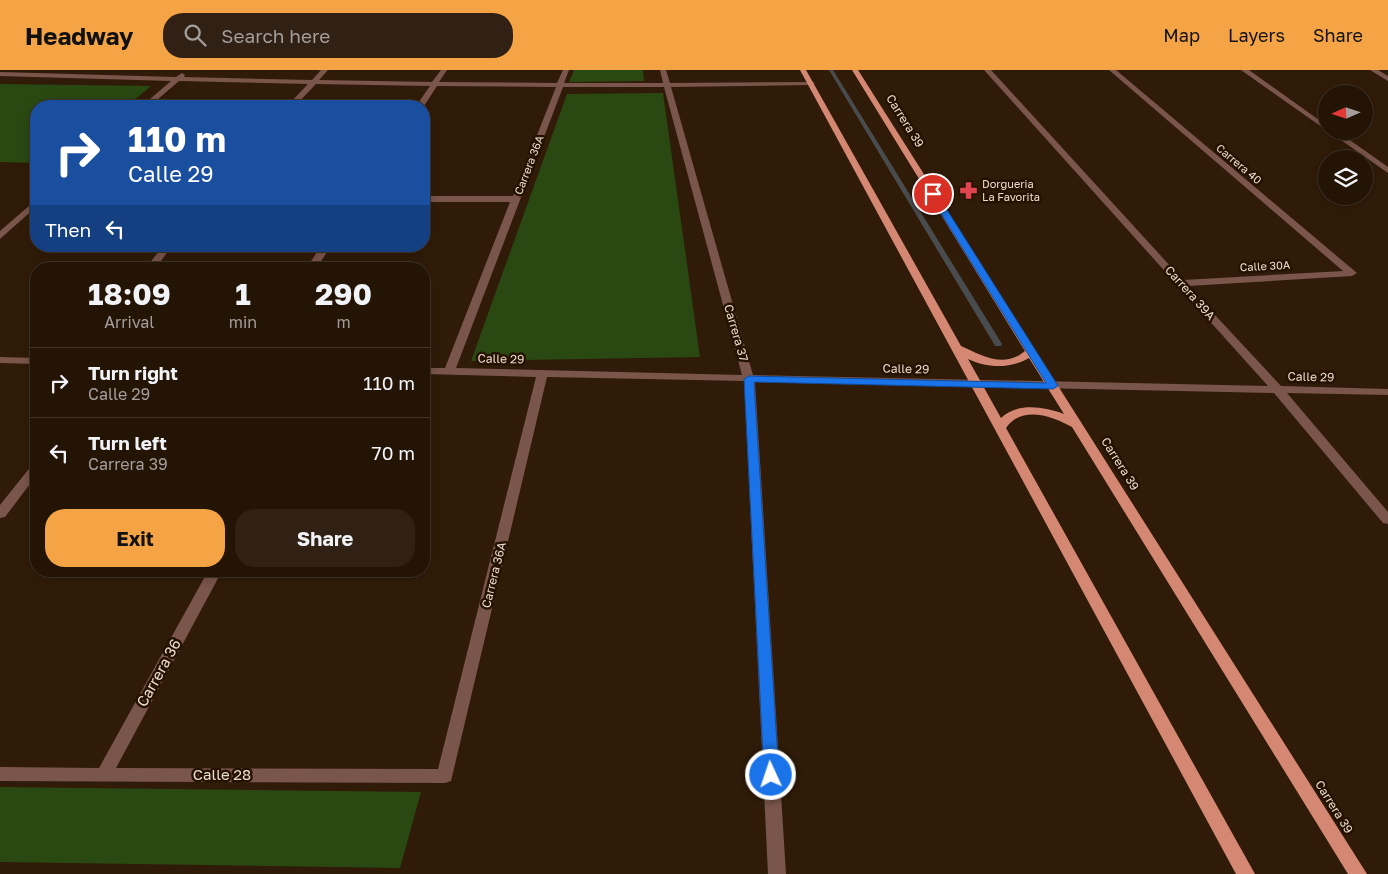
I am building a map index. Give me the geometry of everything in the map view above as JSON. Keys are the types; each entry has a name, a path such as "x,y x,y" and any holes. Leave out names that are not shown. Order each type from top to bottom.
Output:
{"main road":[{"path":"803,70 958,347 1000,428 1246,874"},
{"name":"Carrera 39","path":"855,70 1032,350 1358,874"},
{"path":"958,347 972,357 1004,362 1022,358 1032,350"},
{"path":"1000,428 1010,416 1032,411 1058,415 1079,426"}],"street":[{"path":"49,76 57,70"},
{"path":"153,100 188,70"},
{"path":"297,100 325,70"},
{"path":"424,100 444,70"},
{"name":"Carrera 36A","path":"449,371 566,70"},
{"name":"Carrera 37","path":"663,70 749,379 777,874"},
{"name":"Carrera 39A","path":"987,70 1278,390 1388,520"},
{"name":"Carrera 40","path":"1112,70 1352,273"},
{"path":"1244,70 1318,122"},
{"path":"1373,70 1388,79"},
{"path":"0,74 560,86 667,87 810,83"},
{"path":"1345,140 1388,171"},
{"path":"430,199 516,199"},
{"path":"0,236 30,208"},
{"path":"155,262 163,252"},
{"name":"Calle 30A","path":"1181,283 1352,273"},
{"path":"0,360 30,361"},
{"name":"Calle 29","path":"430,370 1053,386 1388,392"},
{"name":"Carrera 36A","path":"445,776 542,374"},
{"path":"0,514 30,476"},
{"name":"Carrera 36","path":"103,775 212,577"},
{"name":"Calle 28","path":"0,774 445,776"}],"green space":[{"path":"574,70 643,70 644,81 569,82"},
{"path":"0,84 151,86 134,100 30,100 30,163 0,162"},
{"path":"663,93 700,357 471,361 567,94"},
{"path":"0,787 421,792 400,868 0,862"}],"waterway":[{"path":"831,70 998,344"}],"place":[{"name":"Dorgueria La Favorita","path":"968,190"}],"route":[{"path":"771,775 749,379 1053,386 933,194"}]}
